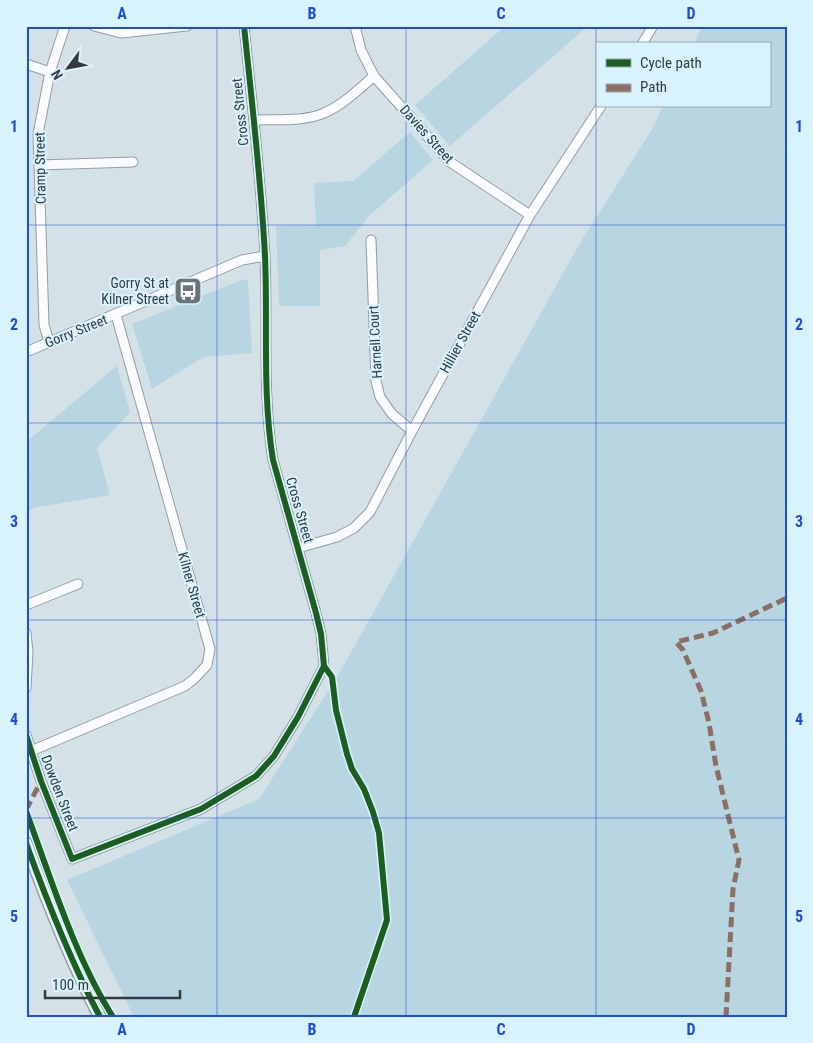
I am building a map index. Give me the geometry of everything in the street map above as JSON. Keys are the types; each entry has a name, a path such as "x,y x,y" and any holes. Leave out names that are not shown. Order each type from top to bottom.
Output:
{"street":[{"name":"Cramp Street","path":"49,342 44,325 38,134 50,72 65,26"},
{"path":"94,26 121,33 187,26"},
{"name":"Cross Street","path":"72,859 201,809 256,776 274,756 298,717 324,666 321,634 273,460 268,431 265,256 244,26"},
{"name":"Davies Street","path":"355,26 361,50 374,76 450,162 530,215"},
{"path":"643,42 653,26"},
{"path":"26,64 50,72"},
{"path":"254,120 306,117 324,113 342,102 374,76"},
{"name":"Hillier Street","path":"298,548 337,536 354,528 370,512 412,430 530,215 600,108"},
{"path":"38,165 133,162"},
{"name":"Harnell Court","path":"371,240 376,381 380,397 392,414 412,430"},
{"name":"Gorry Street","path":"26,352 242,260 265,256"},
{"name":"Kilner Street","path":"31,751 185,686 207,665 210,649 116,315"},
{"path":"26,605 78,584"},
{"path":"26,633 28,652 26,688"},
{"name":"Dowden Street","path":"26,735 41,781 72,859"},
{"path":"26,843 56,924 100,1017"}],"path":[{"path":"26,477 37,468"}],"shaded area":[{"path":"505,26 588,26 450,146 415,105"},
{"path":"702,26 787,26 787,1017 134,1017 67,880 259,799 340,672 580,243 651,131 662,108 770,108 770,42 695,42"},
{"path":"410,132 433,160 369,216 345,246 320,250 320,306 279,306 276,226 316,225 314,183 353,181"},
{"path":"244,279 248,281 252,353 203,357 152,389 132,324"},
{"path":"117,366 130,412 97,448 110,495 33,508 26,514 26,442"}],"marked path":[{"path":"726,1017 733,889 739,860 716,766 709,723 701,691 683,650 676,642 713,633 787,598"},
{"path":"26,810 41,781"}],"cycle path":[{"path":"26,735 41,781 72,859 201,809 256,776 274,756 298,717 324,666 321,634 316,613 273,460 266,384 265,256 244,26"},
{"path":"324,666 332,677 336,710 347,754 352,769 364,789 379,833 387,920 354,1017"},
{"path":"26,811 75,943 99,994 113,1017"},
{"path":"26,843 60,932 100,1017"}],"place":[{"name":"Gorry St at Kilner Street","path":"188,291"}]}
